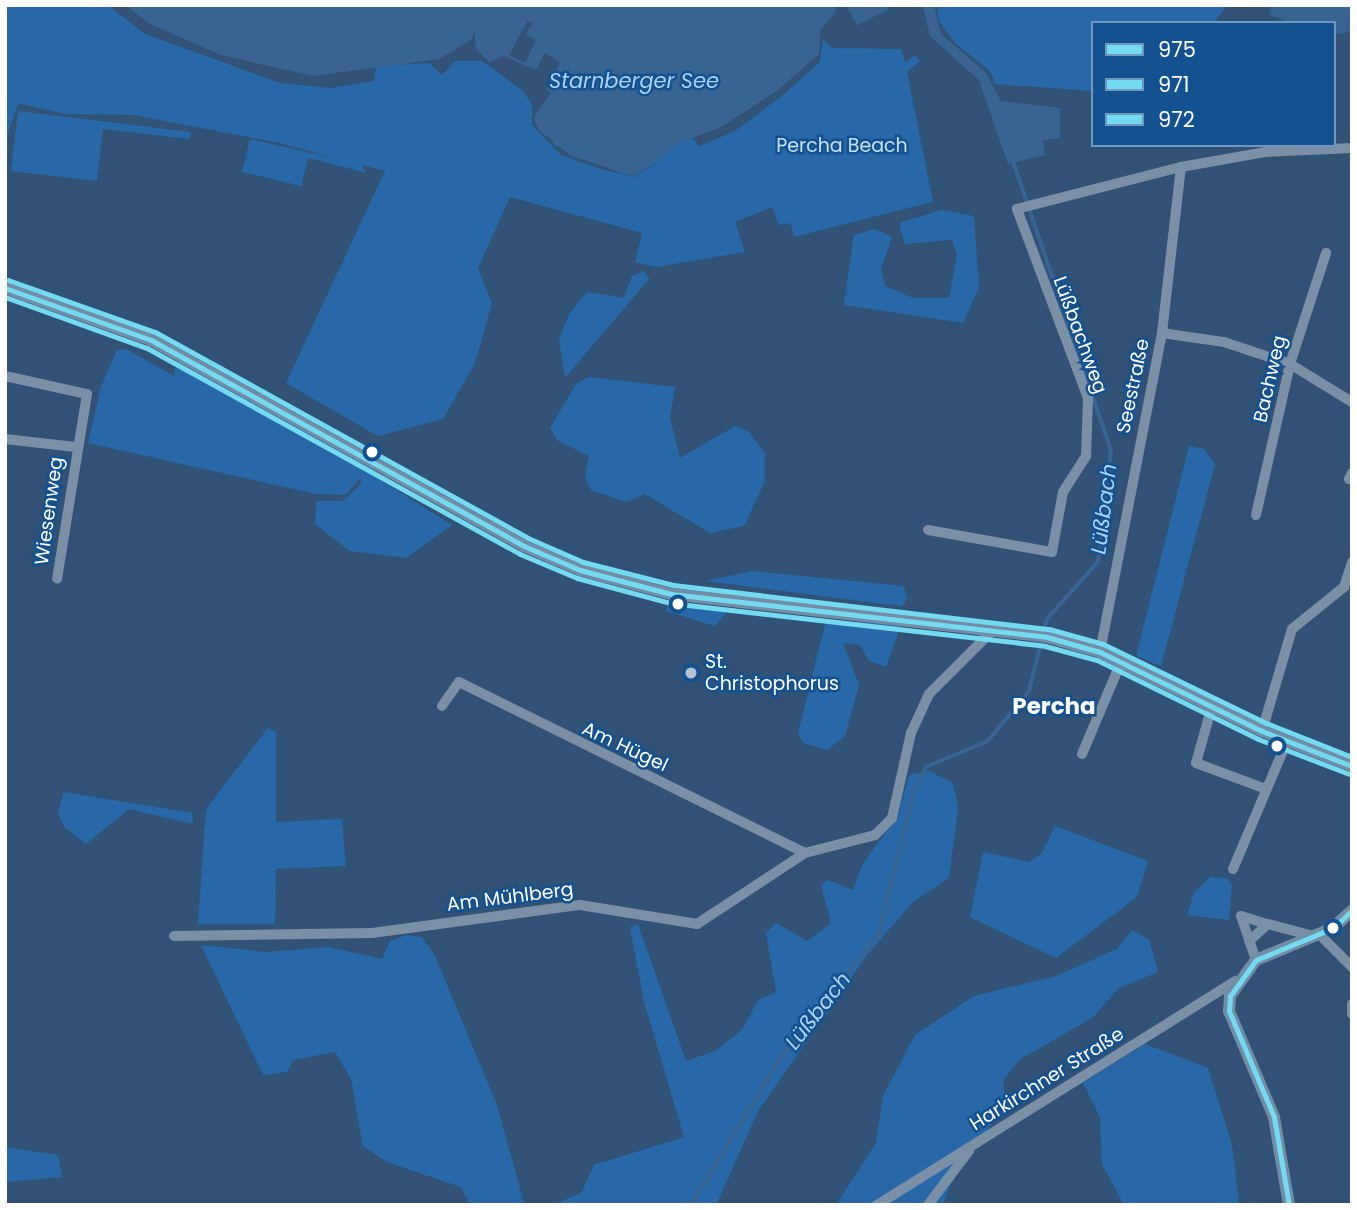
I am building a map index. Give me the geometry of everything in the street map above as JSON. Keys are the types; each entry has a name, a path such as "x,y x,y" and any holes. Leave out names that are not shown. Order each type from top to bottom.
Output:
{"main road":[{"path":"5,288 151,340 524,546 629,584 1047,637 1100,652 1262,731 1352,766"},
{"path":"1289,1205 1274,1117 1229,1012 1236,981 1256,960 1316,935 1352,910"}],"street":[{"path":"1181,167 1265,152 1352,148"},
{"name":"Lüßbachweg","path":"928,530 1052,552 1063,492 1086,456 1088,398 1017,209 1181,167"},
{"name":"Seestraße","path":"1100,652 1162,333 1181,167"},
{"name":"Bachweg","path":"1256,515 1290,364 1326,253"},
{"path":"1162,333 1224,342 1290,364 1352,402"},
{"name":"Wiesenweg","path":"5,376 81,388 87,394 76,447 57,579"},
{"path":"5,439 76,447"},
{"path":"1262,731 1292,629 1344,587 1352,562"},
{"name":"Am Mühlberg","path":"174,936 372,933 580,905 697,923 805,853 875,835 892,818 911,733 929,694 993,630"},
{"path":"1082,754 1121,662"},
{"name":"Am Hügel","path":"442,706 459,682 805,853"},
{"path":"1212,706 1195,763 1266,789"},
{"path":"1233,869 1287,741"},
{"path":"1256,960 1241,916 1316,935 1352,967"},
{"path":"1249,941 1268,924"},
{"name":"Harkirchner Straße","path":"877,1205 1236,981"},
{"path":"1352,1004 1352,1014"},
{"path":"928,1205 971,1147"}],"green space":[{"name":"Percha Beach","path":"5,5 108,5 145,34 280,83 330,88 374,81 376,66 429,63 442,75 455,61 482,61 523,91 532,105 532,125 561,155 600,169 635,177 689,141 635,176 620,173 553,144 574,103 692,123 693,139 700,146 735,131 783,95 820,62 823,40 832,48 901,49 905,63 915,55 920,61 907,72 933,202 794,237 791,223 779,225 772,207 735,222 745,252 656,267 635,262 642,233 510,197 478,268 492,303 475,363 443,419 378,436 286,383 385,171 362,165 366,173 308,158 301,186 242,172 250,139 338,159 280,143 133,115 64,114 18,103 8,133 5,223"},
{"path":"937,5 1227,5 1215,21 1091,21 1091,91 995,84 991,72 955,43 939,21"},
{"path":"18,111 191,132 190,139 103,129 97,181 11,171"},
{"path":"942,210 974,216 979,287 963,323 844,305 854,235 875,229 892,237 881,269 885,286 913,298 949,298 957,254 952,240 905,244 900,228 901,222"},
{"path":"644,271 649,279 565,378 559,340 569,314 587,292 624,298 632,276"},
{"path":"126,349 174,376 177,358 369,464 379,479 452,525 406,558 350,551 315,524 316,501 343,501 362,483 359,479 346,495 316,494 88,443 101,387 117,350"},
{"path":"589,377 675,387 670,418 680,458 735,426 749,432 765,453 765,481 744,526 710,533 645,494 627,502 591,490 585,477 589,456 557,440 550,428 576,384"},
{"path":"1189,446 1204,449 1215,464 1161,666 1136,656"},
{"path":"752,571 894,585 904,587 907,599 902,606 706,581"},
{"path":"669,605 727,612 715,626 666,611"},
{"path":"826,620 901,625 886,667 869,661 860,645 843,643 859,685 845,736 827,750 803,743 798,734"},
{"path":"268,728 276,732 276,822 342,819 346,866 276,869 275,924 198,924 206,809"},
{"path":"929,771 953,783 958,808 949,878 913,902 867,955 758,1111 716,1205 552,1205 581,1193 594,1165 684,1137 644,1002 630,927 638,924 686,1061 715,1051 742,1030 758,1000 776,992 766,933 776,923 807,941 831,923 821,885 828,880 853,890 863,863 898,817 909,775"},
{"path":"64,792 192,813 193,824 129,809 86,844 64,827 58,812"},
{"path":"1055,826 1148,861 1137,897 1056,958 970,917 983,852 1029,862 1042,853"},
{"path":"1210,877 1227,878 1232,885 1229,920 1187,915 1194,893"},
{"path":"1132,930 1149,940 1158,972 1119,988 1092,1018 1019,1060 1003,1081 1006,1107 956,1168 943,1205 836,1205 876,1143 883,1096 915,1035 974,996 1056,976 1117,949"},
{"path":"406,935 422,937 435,956 497,1105 524,1203 530,1205 470,1205 461,1187 387,1162 363,1146 351,1079 335,1052 293,1060 287,1072 263,1075 201,945 265,952 329,947 382,959 390,941"},
{"path":"1145,1044 1208,1068 1232,1145 1239,1205 1124,1205 1102,1164 1100,1117 1083,1083"},
{"path":"5,1147 58,1155 62,1177 5,1182"}],"water":[{"name":"Starnberger See","path":"125,5 834,5 836,11 820,31 819,54 779,89 723,126 676,145 635,176 571,156 538,129 534,117 551,93 546,90 560,62 545,53 536,70 504,56 489,62 475,47 475,29 471,40 439,59 313,76 221,55 150,24"},
{"path":"846,5 887,5 890,9 857,25"},
{"path":"923,5 934,5 941,34 985,72 1001,101 1060,108 1060,138 1043,140 1045,155 1008,164 979,80 930,36"},
{"path":"1269,5 1352,5 1352,32 1336,34 1336,21 1285,21 1270,15"}],"pier":[{"path":"527,21 532,23 526,35 536,40 525,63 509,55"}],"waterway":[{"name":"Lüßbach","path":"691,1205 779,1060 879,934 914,791 926,767 988,741 1029,691 1047,619 1098,562 1111,451 1012,158"}],"transit line":[{"path":"8,280 155,332 528,538 583,562 673,585 1049,629 1103,644 1266,723 1352,757"},
{"name":"975","path":"5,288 151,340 524,546 580,570 671,594 1047,637 1100,652 1262,731 1352,766"},
{"name":"971","path":"5,297 147,348 520,554 577,578 670,603 1045,646 1097,660 1258,739 1349,774"},
{"name":"972","path":"1289,1205 1274,1117 1229,1011 1230,996 1256,960 1333,928 1352,910"}],"place":[{"name":"St. Christophorus","path":"691,673"}],"district":[{"name":"Percha","path":"1054,706"}]}
